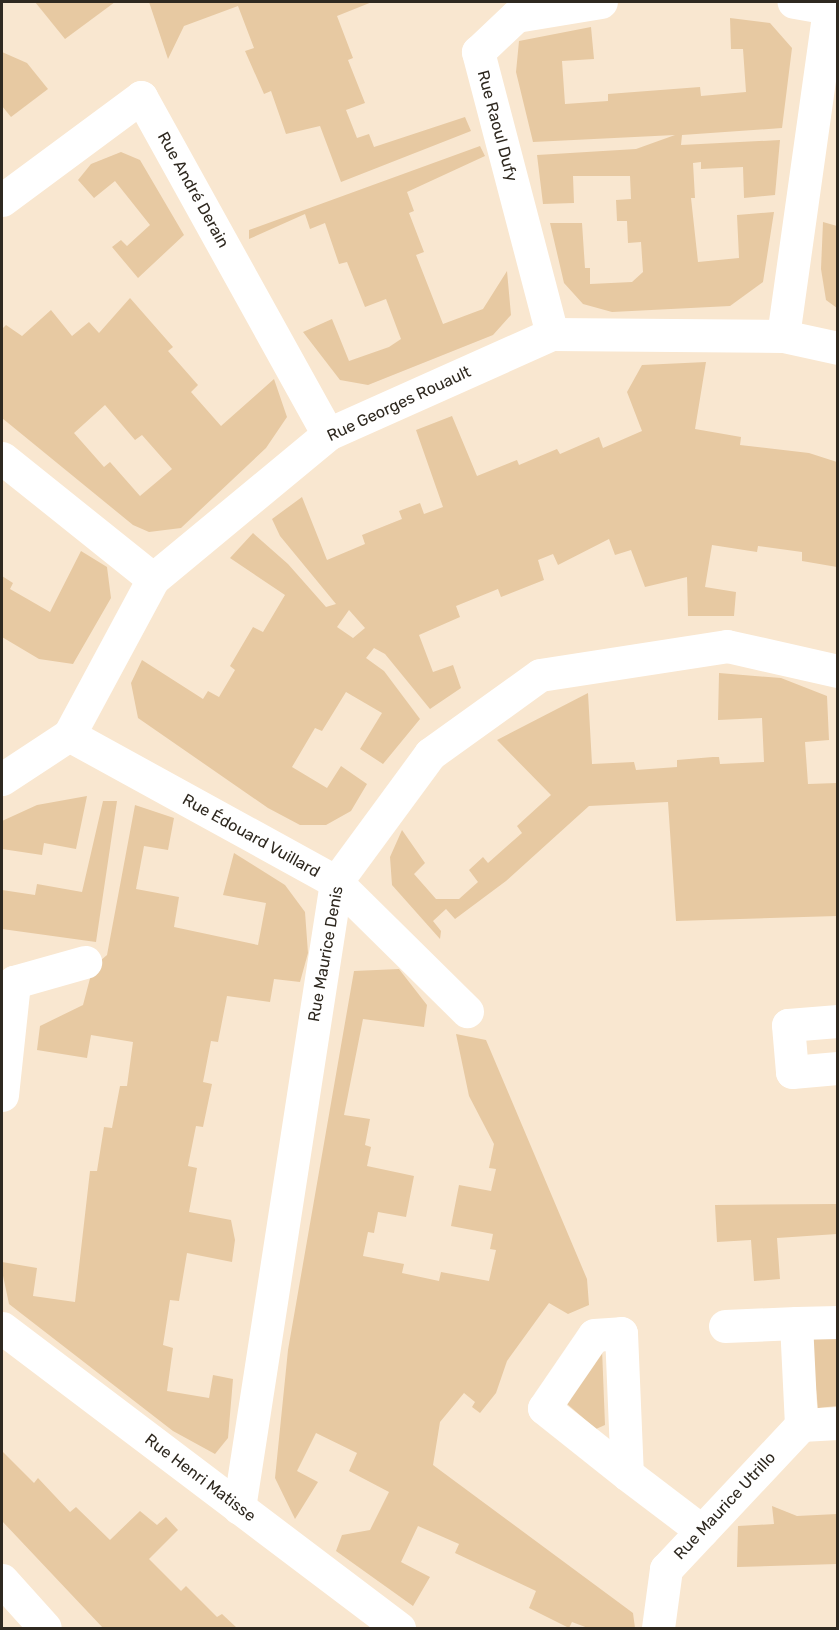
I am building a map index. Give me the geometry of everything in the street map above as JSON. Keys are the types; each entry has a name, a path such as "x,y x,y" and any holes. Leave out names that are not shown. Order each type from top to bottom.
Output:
{"street":[{"name":"Rue Raoul Dufy","path":"552,334 478,52 516,16 601,2"},
{"path":"783,336 829,8 794,2"},
{"name":"Rue André Derain","path":"2,200 141,98 328,434"},
{"name":"Rue Georges Rouault","path":"2,779 69,735 153,579 328,434 552,334 783,336 837,348"},
{"path":"2,458 153,579"},
{"name":"Rue Maurice Denis","path":"239,1508 336,882 430,754 540,675 727,646 837,671"},
{"name":"Rue Édouard Vuillard","path":"69,735 336,882 467,1011"},
{"path":"2,1095 14,982 85,962"},
{"path":"837,1021 788,1025 792,1072 837,1068"},
{"path":"725,1326 837,1322"},
{"path":"796,1323 801,1425 837,1423"},
{"name":"Rue Henri Matisse","path":"2,1328 399,1629"},
{"name":"Rue Maurice Utrillo","path":"658,1629 666,1569 801,1425"},
{"path":"627,1474 702,1531"},
{"path":"2,1581 45,1629"}],"shaded area":[{"path":"35,2 115,2 65,39"},
{"path":"149,2 372,2 337,16 353,58 348,60 365,103 346,110 357,138 369,134 374,147 465,117 471,131 341,182 320,126 286,134 271,91 264,94 245,51 254,48 238,6 184,26 168,59"},
{"path":"730,18 770,23 792,48 782,128 682,135 681,145 780,140 775,195 744,198 743,167 701,169 701,162 693,163 695,198 691,198 698,262 739,258 737,215 774,212 763,282 730,306 612,312 583,304 564,283 550,223 582,223 585,268 590,268 590,284 632,282 643,272 641,242 628,243 627,221 617,221 616,200 631,199 630,176 573,176 574,203 543,204 537,155 636,149 675,135 533,142 516,72 519,41 591,27 594,59 562,61 565,104 608,101 608,94 700,87 701,96 746,92 743,49 731,49"},
{"path":"2,52 27,63 48,89 11,117 2,106"},
{"path":"480,146 485,156 407,192 414,211 409,213 424,252 416,255 443,324 483,309 507,271 511,315 493,335 368,385 340,380 303,332 332,319 349,361 389,347 401,339 386,299 365,307 347,262 339,264 325,223 310,229 305,214 249,239 249,230"},
{"path":"121,152 140,160 184,235 138,278 112,247 121,240 127,246 150,225 115,181 94,198 78,180 91,164"},
{"path":"823,222 837,226 837,308 826,300 821,269"},
{"path":"130,298 173,347 168,351 198,385 191,392 221,426 274,379 287,417 266,448 181,528 149,532 133,525 2,418 2,329 6,325 22,336 51,310 72,336 89,322 99,333","holes":["105,405 135,440 142,435 172,469 140,496 110,462 104,467 74,433"]},
{"path":"706,362 695,429 741,437 740,445 809,453 837,462 837,567 802,561 802,552 758,546 757,552 712,545 705,587 736,592 734,616 688,616 687,577 645,587 631,550 615,555 609,539 558,565 553,554 538,560 544,580 501,597 498,589 456,606 460,617 419,635 433,672 453,665 461,688 430,709 385,654 374,648 366,658 384,671 420,719 383,764 360,749 382,713 346,692 322,731 315,728 292,767 327,788 341,766 367,784 351,811 326,825 300,825 268,808 138,718 131,683 142,660 203,699 208,691 219,697 235,670 230,666 253,627 263,632 285,595 230,558 253,533 288,564 326,607 336,604 280,536 272,519 302,497 327,560 365,544 362,535 402,519 399,511 420,503 424,514 443,507 416,430 452,416 477,476 517,460 519,465 557,449 560,454 599,437 603,448 642,431 627,392 642,365","holes":["349,610 365,628 353,638 337,627"]},
{"path":"81,551 107,567 111,598 73,664 39,659 2,637 2,576 13,583 10,589 50,612"},
{"path":"719,673 781,678 827,696 829,740 805,742 808,784 837,783 837,916 676,921 668,802 589,806 506,881 455,919 446,909 433,921 441,931 440,939 392,885 390,857 402,830 425,863 414,874 436,899 459,899 478,882 469,870 483,857 488,863 522,833 517,826 551,795 497,740 588,693 592,764 634,762 636,770 677,767 677,760 713,757 719,757 720,764 764,762 762,718 718,720"},
{"path":"87,796 76,849 44,843 42,855 2,849 2,821 37,805"},
{"path":"103,801 117,801 96,942 2,929 2,890 35,895 37,884 82,892"},
{"path":"135,805 174,818 168,850 144,846 136,889 179,897 174,927 258,945 266,903 223,895 234,853 285,885 305,912 308,953 300,982 274,979 270,1002 227,996 218,1042 211,1041 203,1082 212,1084 203,1127 196,1126 188,1166 197,1168 189,1212 231,1220 235,1240 232,1262 187,1253 179,1301 170,1300 163,1345 173,1348 167,1391 209,1398 213,1375 233,1379 228,1438 215,1454 173,1431 9,1304 2,1271 2,1262 37,1268 33,1296 75,1302 90,1171 97,1171 104,1127 112,1128 120,1086 127,1086 133,1042 91,1035 87,1058 37,1050 40,1026 83,1005 93,967 107,955"},
{"path":"399,969 427,1005 424,1027 363,1019 344,1115 370,1119 365,1145 371,1147 367,1166 414,1176 406,1217 378,1212 374,1233 368,1232 363,1256 404,1264 402,1273 439,1281 441,1272 489,1281 496,1250 490,1249 493,1234 451,1226 459,1185 491,1191 496,1169 489,1168 494,1144 469,1096 456,1034 486,1040 587,1279 589,1305 568,1314 549,1303 507,1361 496,1393 480,1413 472,1407 475,1402 464,1393 440,1422 433,1465 633,1613 635,1628 588,1628 572,1622 569,1628 529,1608 536,1591 455,1553 459,1544 418,1526 401,1562 430,1577 413,1606 336,1551 342,1535 370,1530 389,1492 349,1471 357,1453 316,1433 297,1471 318,1482 295,1519 275,1478 288,1350 354,971"},
{"path":"837,1204 837,1234 777,1238 780,1279 754,1281 751,1240 717,1242 715,1205"},
{"path":"837,1332 837,1406 818,1408 810,1333"},
{"path":"602,1349 605,1425 596,1429 559,1397"},
{"path":"2,1451 34,1483 38,1478 70,1512 76,1507 110,1540 140,1511 157,1525 166,1517 178,1530 149,1559 181,1591 186,1586 217,1617 222,1614 237,1628 103,1628 2,1521"},
{"path":"772,1506 797,1516 837,1514 837,1564 737,1567 738,1526 774,1524"}]}
